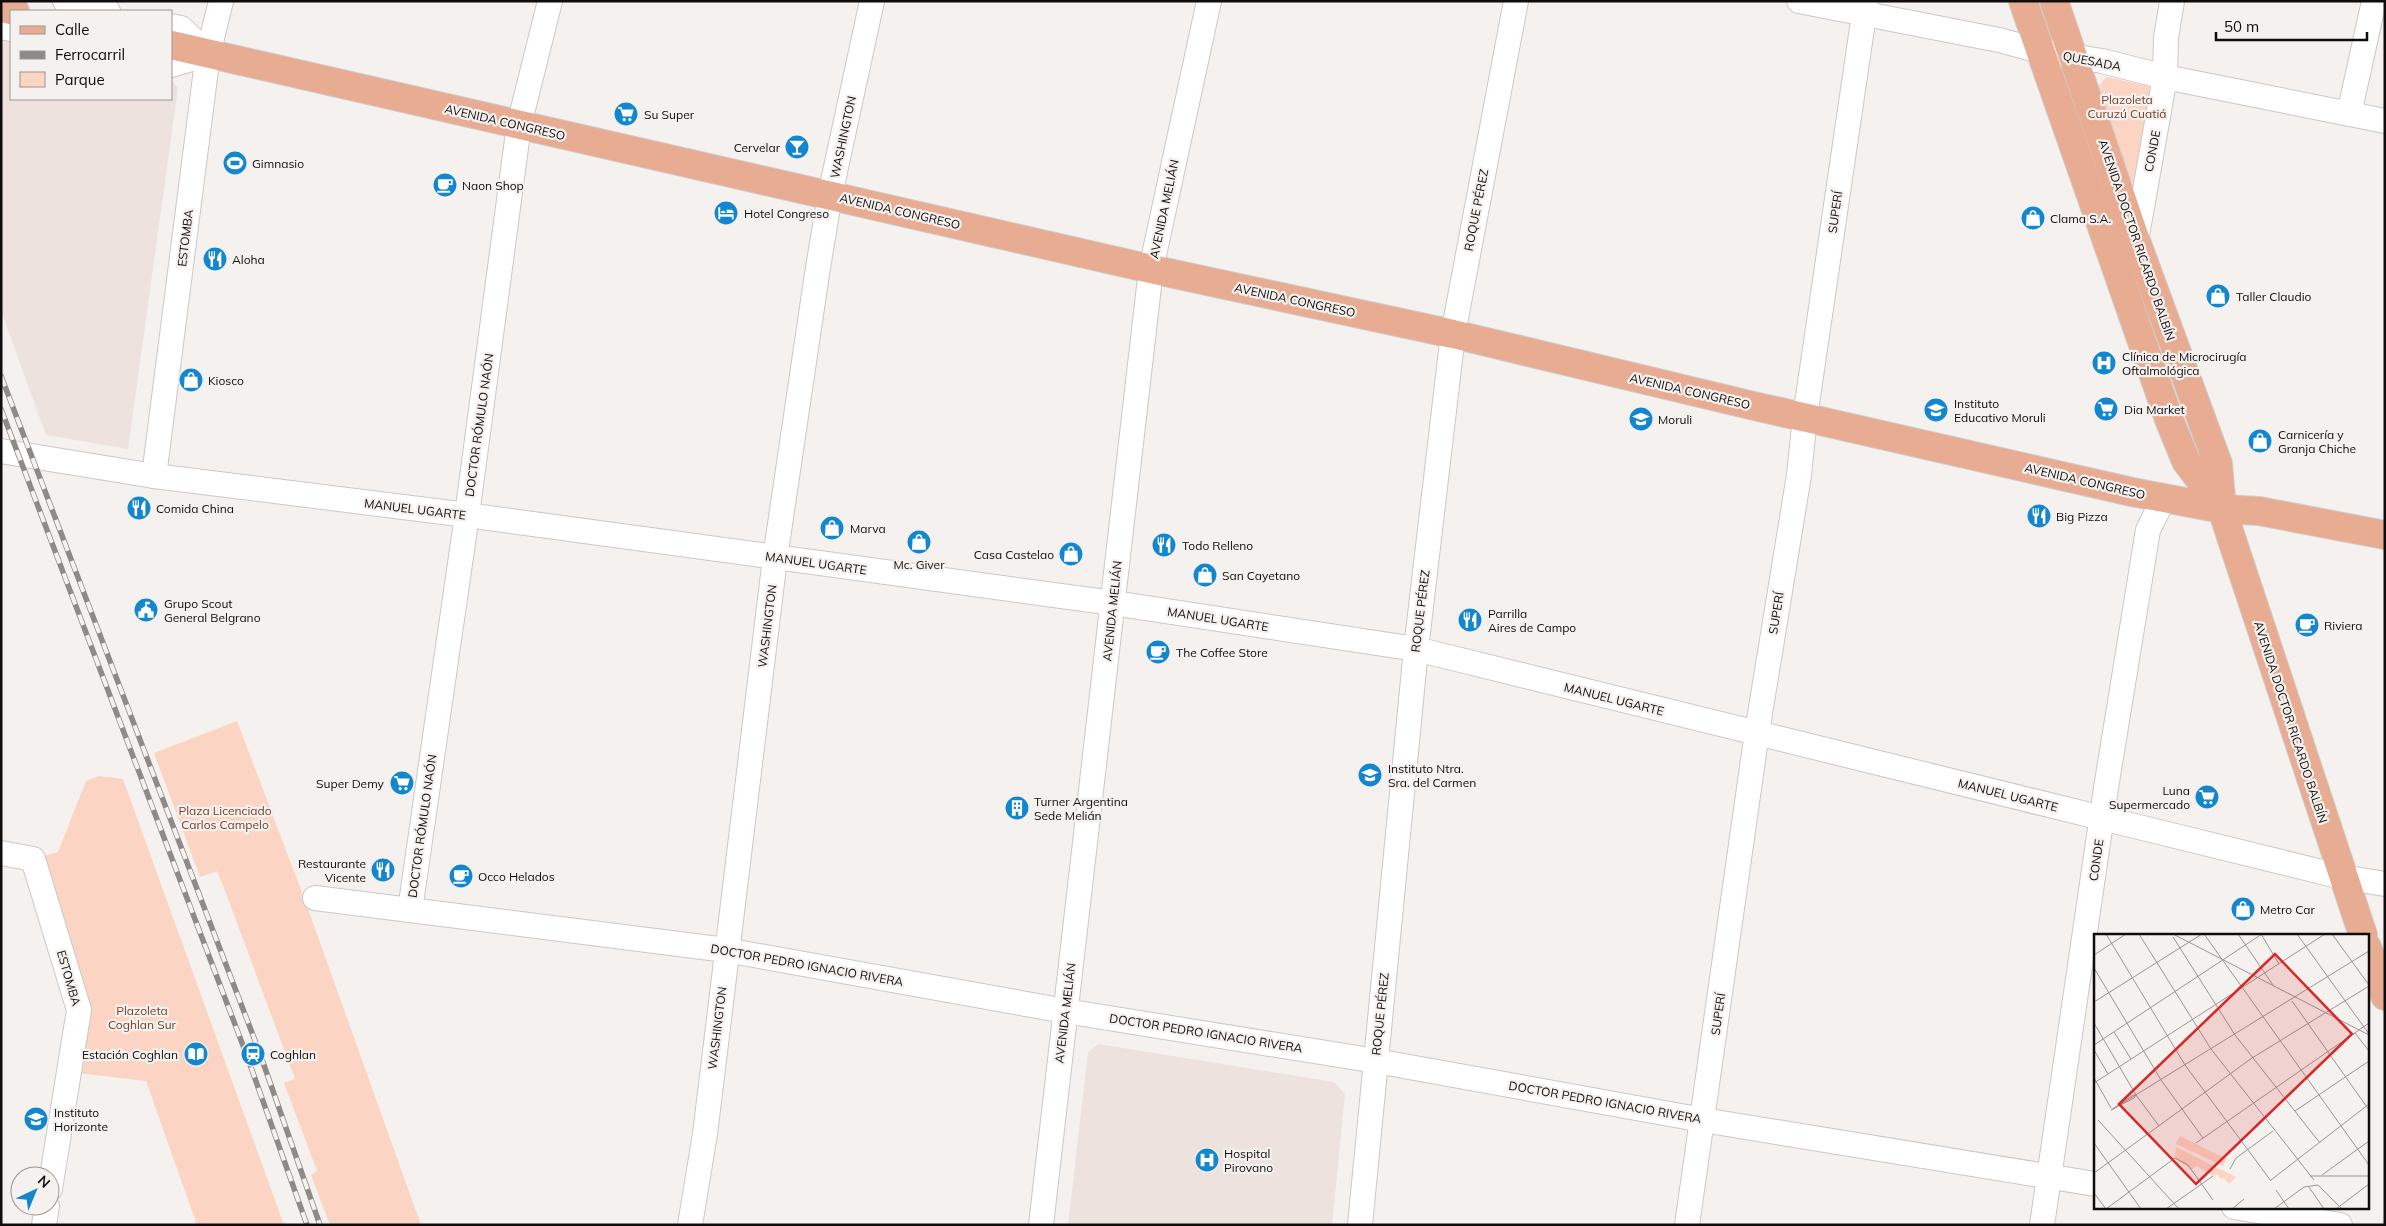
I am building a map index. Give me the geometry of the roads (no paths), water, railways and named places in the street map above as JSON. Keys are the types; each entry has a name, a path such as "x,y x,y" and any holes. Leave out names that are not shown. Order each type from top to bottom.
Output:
{"main road":[{"name":"AVENIDA DOCTOR RICARDO BALBÍN","path":"2023,1 2170,422 2186,461 2222,509"},
{"name":"AVENIDA DOCTOR RICARDO BALBÍN","path":"2054,1 2136,241 2218,464 2222,509 2342,877 2363,934"},
{"name":"AVENIDA CONGRESO","path":"172,45 1151,268 1453,334 1754,406 2164,498 2222,509 2259,511 2385,535"},
{"path":"2164,498 2186,461"},
{"path":"2368,950 2385,996"}],"street":[{"path":"65,1 104,10"},
{"name":"ESTOMBA","path":"154,476 208,54 221,1"},
{"name":"DOCTOR RÓMULO NAÓN","path":"410,910 467,516 519,125 550,1"},
{"name":"WASHINGTON","path":"690,1225 705,1134 775,558 830,195 872,1"},
{"name":"AVENIDA MELIÁN","path":"1041,1225 1151,268 1209,1"},
{"name":"ROQUE PÉREZ","path":"1360,1225 1416,649 1453,334 1516,1"},
{"name":"QUESADA","path":"1799,1 1865,8 2040,51 2102,61 2165,78 2385,121"},
{"name":"CONDE","path":"2136,241 2165,78 2166,38 2172,1"},
{"path":"2349,114 2374,1"},
{"name":"SUPERÍ","path":"1687,1225 1757,732 1799,476 1805,417 1865,8"},
{"path":"172,26 181,28 208,54"},
{"name":"AVENIDA CONGRESO","path":"172,65 208,54"},
{"name":"MANUEL UGARTE","path":"1,451 154,476 1113,603 1416,649 2342,877 2385,884"},
{"name":"CONDE","path":"2042,1225 2102,818 2148,530 2164,498"},
{"name":"ESTOMBA","path":"1,854 34,859 79,1010 54,1166"},
{"name":"DOCTOR PEDRO IGNACIO RIVERA","path":"314,898 726,950 1065,1011 1376,1061 1703,1120 2094,1184"},
{"path":"2240,1208 2340,1225"}],"railway":[{"path":"1,376 259,1051 320,1225"},
{"path":"1,409 247,1056 307,1225"}],"place":[{"name":"Su Super","path":"626,114"},
{"name":"Cervelar","path":"797,147"},
{"name":"Gimnasio","path":"235,163"},
{"name":"Naon Shop","path":"445,185"},
{"name":"Hotel Congreso","path":"726,213"},
{"name":"Clama S.A.","path":"2033,218"},
{"name":"Aloha","path":"215,259"},
{"name":"Taller Claudio","path":"2218,296"},
{"name":"Clínica de Microcirugía Oftalmológica","path":"2104,363"},
{"name":"Kiosco","path":"191,380"},
{"name":"Dia Market","path":"2106,409"},
{"name":"Instituto Educativo Moruli","path":"1936,410"},
{"name":"Moruli","path":"1641,419"},
{"name":"Carnicería y Granja Chiche","path":"2260,441"},
{"name":"Comida China","path":"139,508"},
{"name":"Big Pizza","path":"2039,516"},
{"name":"Marva","path":"832,528"},
{"name":"Mc. Giver","path":"919,542"},
{"name":"Todo Relleno","path":"1164,545"},
{"name":"Casa Castelao","path":"1071,554"},
{"name":"San Cayetano","path":"1205,575"},
{"name":"Grupo Scout General Belgrano","path":"146,610"},
{"name":"Parrilla Aires de Campo","path":"1470,620"},
{"name":"Riviera","path":"2307,625"},
{"name":"The Coffee Store","path":"1158,652"},
{"name":"Instituto Ntra. Sra. del Carmen","path":"1370,775"},
{"name":"Super Demy","path":"402,783"},
{"name":"Luna Supermercado","path":"2207,797"},
{"name":"Turner Argentina Sede Melián","path":"1017,808"},
{"name":"Restaurante Vicente","path":"383,870"},
{"name":"Occo Helados","path":"461,876"},
{"name":"Metro Car","path":"2243,909"},
{"name":"Estación Coghlan","path":"196,1054"},
{"name":"Coghlan","path":"253,1054"},
{"name":"Instituto Horizonte","path":"36,1119"},
{"name":"Hospital Pirovano","path":"1207,1160"}],"park label":[{"name":"Plazoleta Curuzú Cuatiá","path":"2127,106"},
{"name":"Plaza Licenciado Carlos Campelo","path":"225,817"},
{"name":"Plazoleta Coghlan Sur","path":"142,1017"}]}
